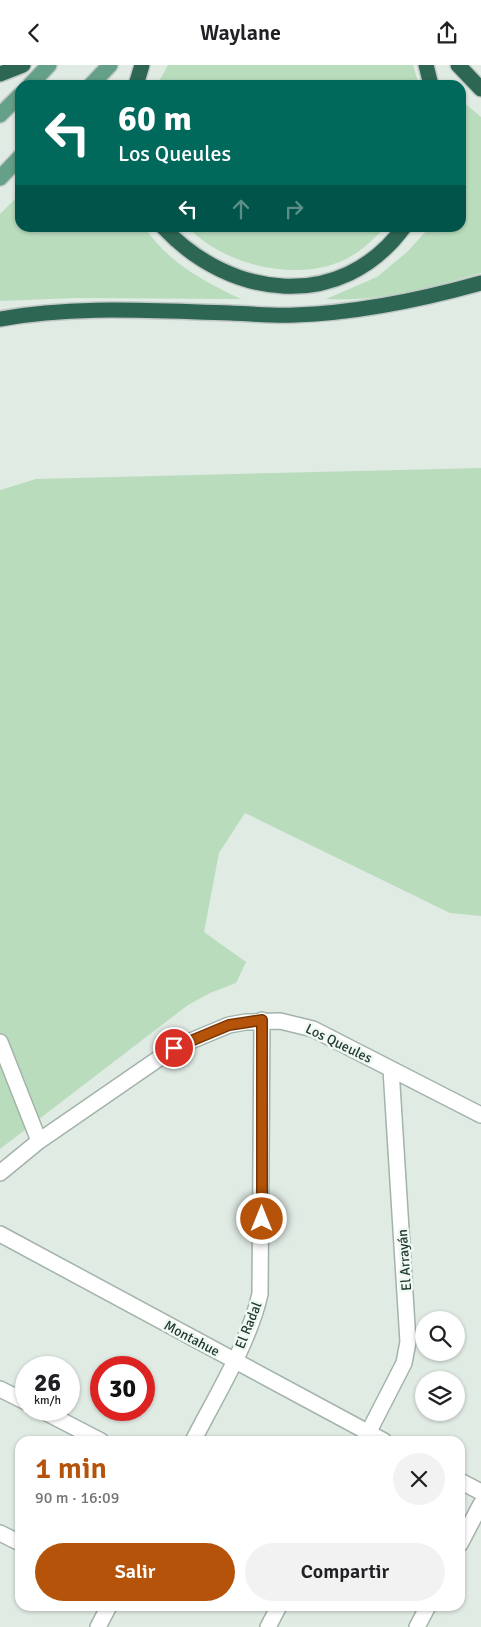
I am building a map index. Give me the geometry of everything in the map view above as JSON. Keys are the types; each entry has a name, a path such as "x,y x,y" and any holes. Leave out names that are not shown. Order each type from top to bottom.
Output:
{"highway":[{"path":"0,75 23,65"},
{"path":"138,80 142,65"},
{"path":"426,65 430,80"},
{"path":"458,65 481,89"},
{"path":"168,232 190,252 207,264 225,273 262,284 290,286 337,279 356,270 386,248 400,232"},
{"path":"0,319 46,314 120,310 293,315 339,312 433,297 481,283"}],"main road":[{"path":"35,80 49,65"},
{"path":"96,80 110,65"},
{"path":"0,115 15,100"},
{"path":"0,177 15,162"}],"street":[{"name":"Los Queules","path":"39,1141 174,1048 229,1025 262,1020 280,1021 313,1029 481,1115"},
{"name":"El Radal","path":"196,1436 234,1361 257,1307 260,1294 262,1020"},
{"path":"0,1042 39,1141 0,1173"},
{"name":"El Arrayán","path":"367,1436 404,1363 408,1342 391,1069"},
{"name":"Montahue","path":"0,1234 234,1361 364,1436"},
{"path":"0,1389 15,1397"},
{"path":"62,1421 91,1436"},
{"path":"465,1484 481,1492"},
{"path":"465,1534 481,1504"},
{"path":"0,1533 15,1540"},
{"path":"98,1627 106,1611"},
{"path":"268,1627 276,1611"},
{"path":"417,1627 425,1611"}],"green space":[{"path":"168,65 413,65 418,80 160,80"},
{"path":"466,104 481,117 481,273 404,293 366,298 326,299 377,277 407,252 425,232 466,232"},
{"path":"15,199 15,232 148,232 165,251 188,270 241,299 75,298 0,301 0,214"},
{"path":"193,232 381,232 353,255 334,264 313,269 290,270 244,262 204,242"},
{"path":"481,468 481,916 450,913 245,813 219,853 204,932 246,962 236,983 210,993 188,1005 0,1149 0,490 36,479"}],"route":[{"path":"174,1048 198,1040 213,1031 229,1025 262,1020 262,1219"}]}
